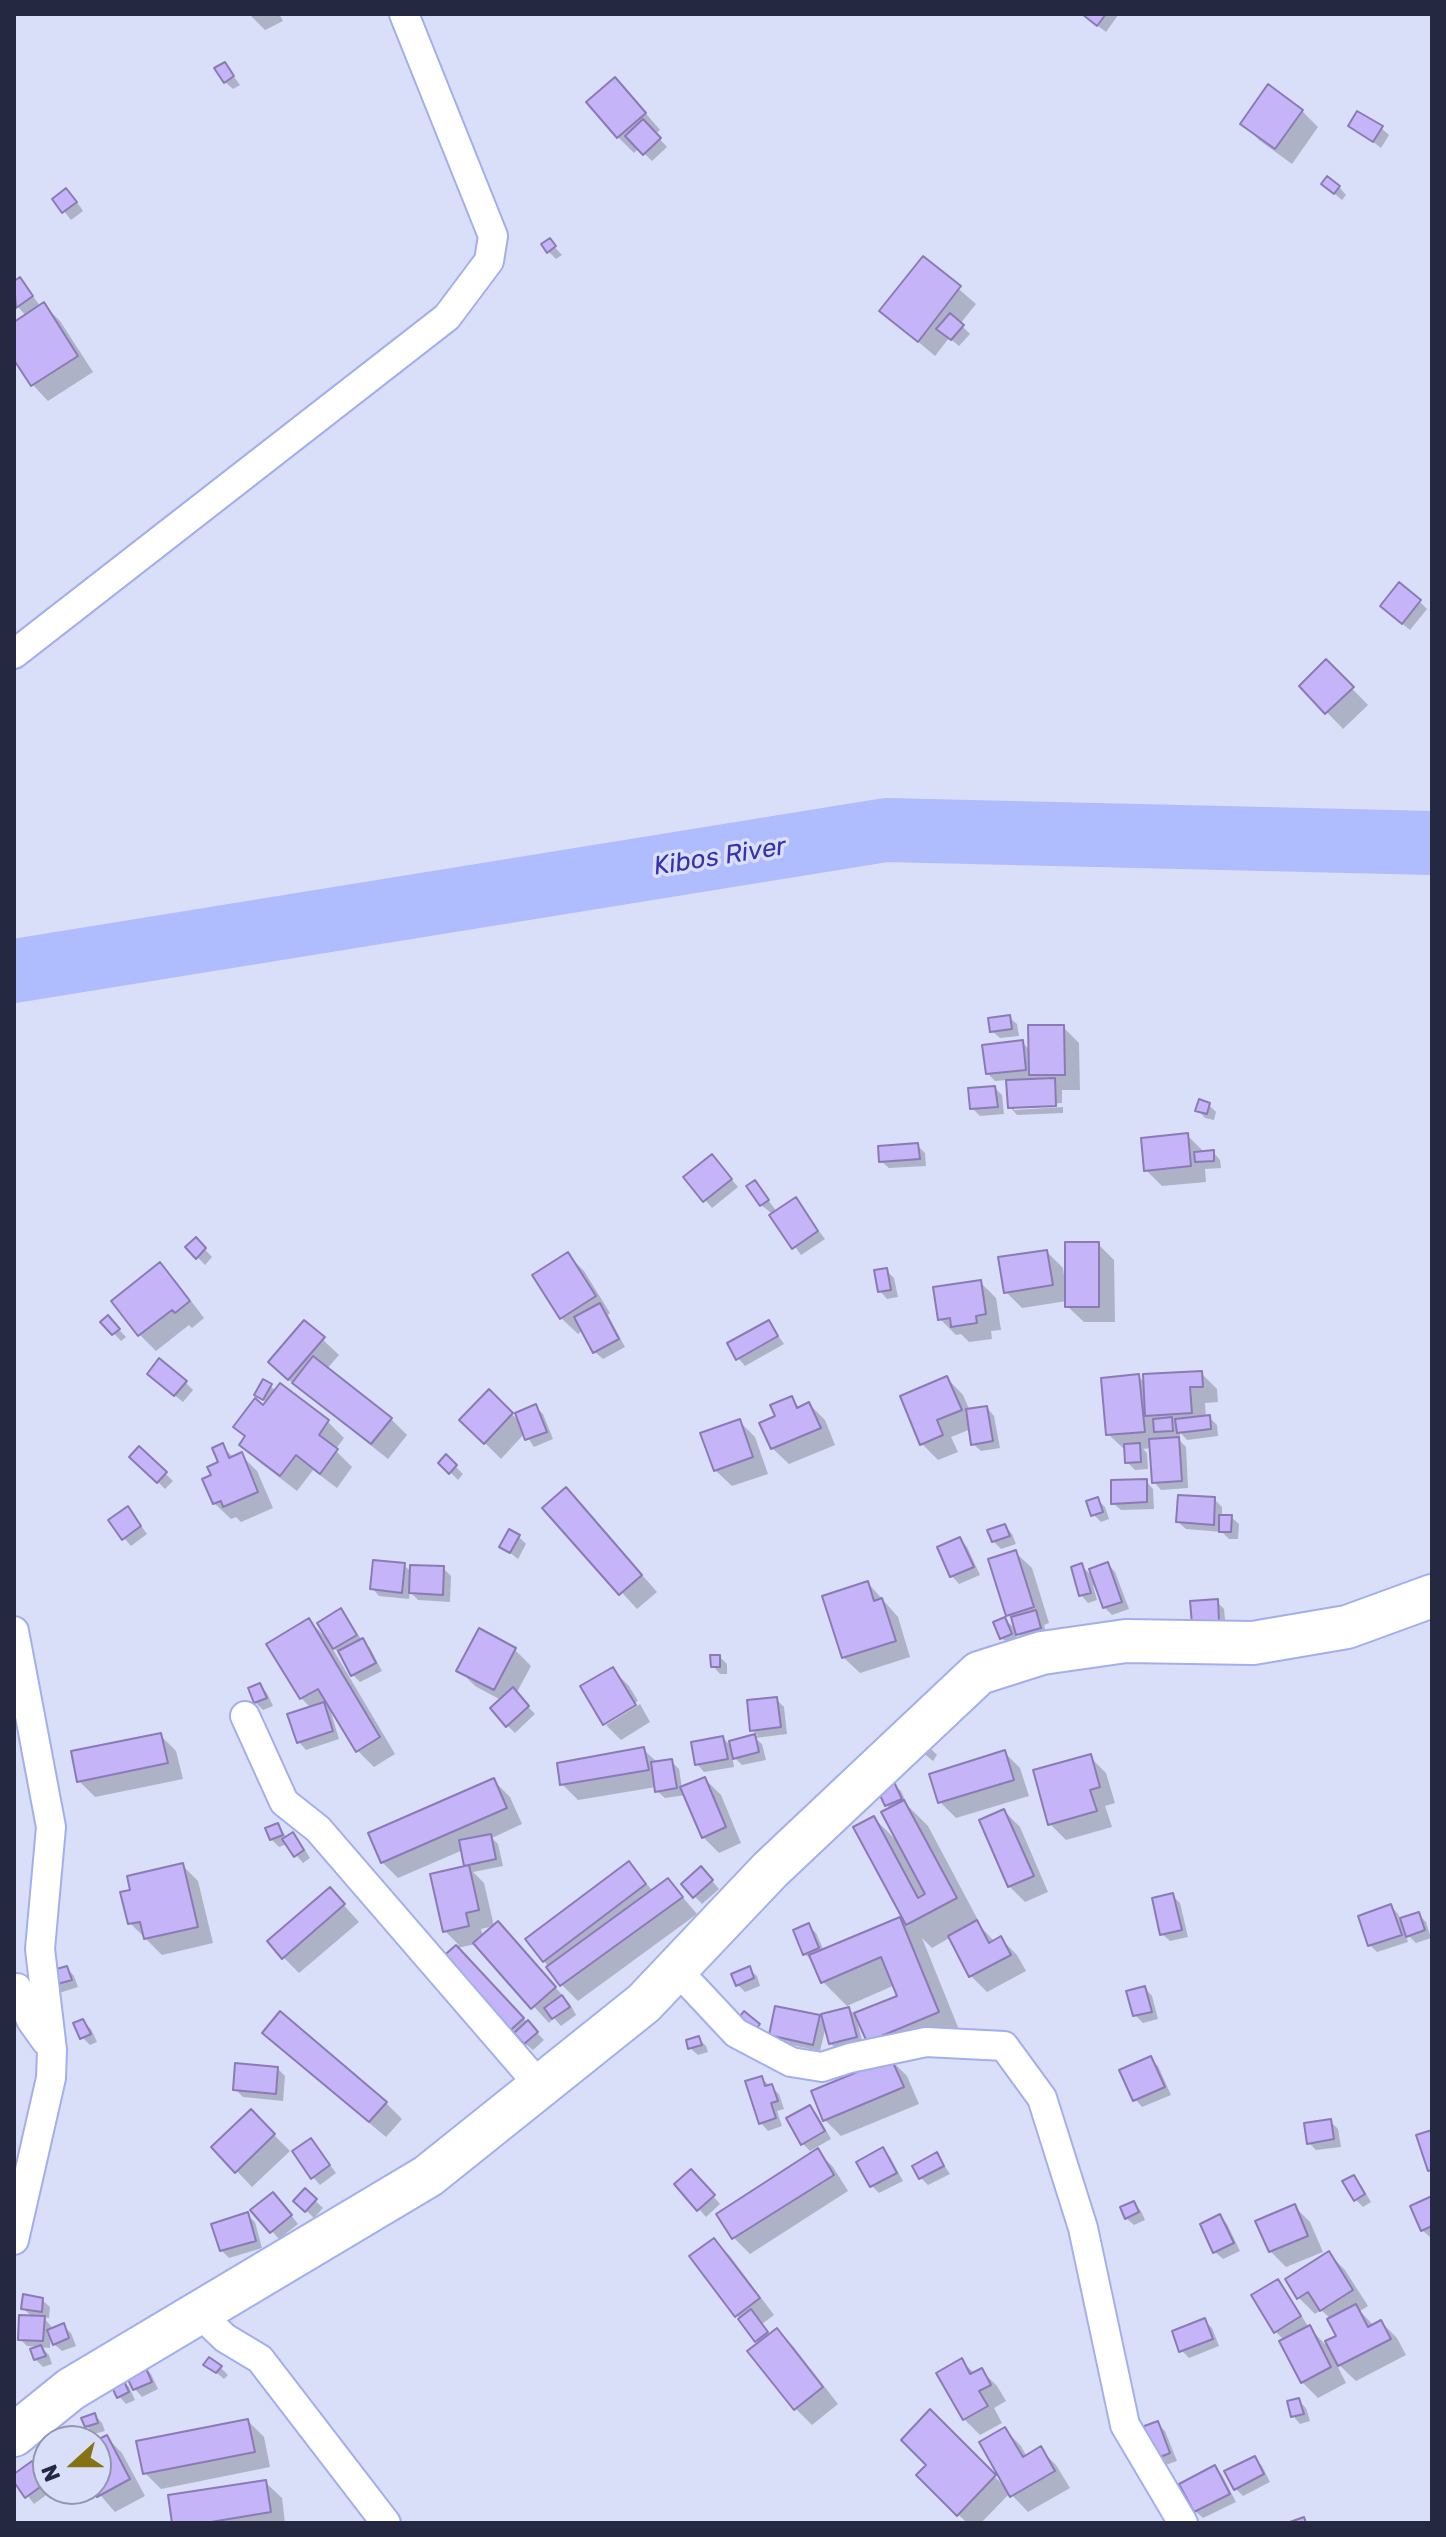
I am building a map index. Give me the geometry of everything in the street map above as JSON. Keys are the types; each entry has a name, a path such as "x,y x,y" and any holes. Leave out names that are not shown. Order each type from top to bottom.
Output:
{"main road":[{"path":"14,2435 71,2389 428,2176 644,2003 770,1870 979,1673 1042,1653 1126,1641 1253,1643 1347,1627 1432,1596"}],"street":[{"path":"14,654 447,317 489,261 493,236 404,14"},
{"path":"14,1631 51,1827 40,1949 52,2050 51,2078 15,2224"},
{"path":"245,1716 284,1802 318,1829 540,2086"},
{"path":"676,1969 736,2033 791,2062 822,2067 926,2042 1004,2046 1042,2098 1083,2228 1125,2425 1183,2523"},
{"path":"14,1988 17,1988 31,2020 52,2050"},
{"path":"199,2313 225,2338 260,2359 386,2523"}],"building":[{"path":"1082,14 1106,14 1097,26"},
{"path":"225,62 234,76 224,83 214,68"},
{"path":"615,77 646,113 617,138 586,102"},
{"path":"1268,84 1303,110 1275,149 1240,124"},
{"path":"1357,111 1383,126 1373,142 1348,126"},
{"path":"643,119 661,138 643,155 625,136"},
{"path":"1327,176 1340,186 1334,194 1321,184"},
{"path":"66,188 77,202 62,213 52,199"},
{"path":"550,238 556,246 547,253 541,244"},
{"path":"923,256 961,286 918,342 879,311"},
{"path":"20,277 33,296 16,308 14,281"},
{"path":"44,302 78,356 31,386 14,360 14,322"},
{"path":"950,313 964,325 951,340 936,329"},
{"path":"1399,582 1421,600 1402,624 1380,606"},
{"path":"1326,659 1354,687 1325,714 1299,686"},
{"path":"1010,1015 1012,1029 990,1032 988,1018"},
{"path":"1028,1025 1064,1025 1065,1075 1029,1075"},
{"path":"1023,1040 1026,1070 986,1074 982,1045"},
{"path":"1055,1078 1056,1106 1008,1108 1006,1080"},
{"path":"995,1086 998,1107 970,1109 968,1088"},
{"path":"1199,1099 1210,1103 1207,1114 1195,1111"},
{"path":"1188,1133 1191,1166 1144,1171 1141,1138"},
{"path":"918,1143 920,1159 879,1162 878,1146"},
{"path":"1214,1150 1214,1161 1195,1162 1194,1152"},
{"path":"712,1154 732,1179 703,1202 683,1177"},
{"path":"755,1180 769,1200 760,1206 746,1186"},
{"path":"796,1197 818,1231 792,1249 769,1215"},
{"path":"196,1237 206,1248 196,1259 185,1247"},
{"path":"1065,1242 1099,1242 1099,1307 1065,1307"},
{"path":"1047,1250 1053,1285 1004,1293 998,1257"},
{"path":"568,1252 596,1296 560,1319 532,1275"},
{"path":"160,1262 190,1301 175,1313 172,1310 138,1336 111,1301"},
{"path":"887,1268 891,1290 878,1292 874,1270"},
{"path":"981,1280 986,1314 976,1316 977,1323 951,1327 950,1318 938,1320 933,1287"},
{"path":"600,1303 619,1339 593,1353 574,1317"},
{"path":"108,1315 120,1329 112,1335 100,1322"},
{"path":"304,1320 325,1337 288,1380 268,1362"},
{"path":"769,1320 778,1336 736,1360 727,1343"},
{"path":"313,1356 392,1418 371,1444 292,1383"},
{"path":"159,1358 187,1381 174,1396 147,1374"},
{"path":"1202,1371 1203,1387 1190,1387 1192,1413 1145,1416 1143,1374"},
{"path":"1139,1374 1145,1432 1106,1435 1101,1378"},
{"path":"947,1376 962,1410 937,1420 943,1435 920,1445 900,1396"},
{"path":"263,1379 272,1384 263,1400 254,1395"},
{"path":"280,1383 329,1420 319,1435 338,1449 320,1474 296,1455 280,1476 239,1445 245,1436 233,1427 255,1398 263,1405"},
{"path":"489,1389 513,1413 484,1444 459,1420"},
{"path":"792,1396 797,1408 809,1402 821,1428 771,1449 759,1423 775,1416 770,1405"},
{"path":"536,1404 547,1432 525,1440 515,1413"},
{"path":"987,1406 993,1441 971,1445 966,1409"},
{"path":"1210,1415 1211,1429 1177,1433 1175,1419"},
{"path":"1172,1417 1173,1431 1154,1432 1153,1419"},
{"path":"740,1419 753,1457 714,1471 700,1433"},
{"path":"1179,1437 1182,1481 1152,1483 1149,1439"},
{"path":"223,1443 229,1458 242,1452 258,1492 223,1507 221,1501 213,1504 202,1479 211,1475 207,1467 218,1462 212,1448"},
{"path":"1140,1443 1141,1462 1125,1463 1124,1444"},
{"path":"139,1446 167,1472 157,1483 129,1457"},
{"path":"446,1454 457,1465 449,1474 438,1463"},
{"path":"1147,1479 1147,1502 1111,1504 1111,1480"},
{"path":"566,1487 642,1575 619,1595 542,1508"},
{"path":"1178,1495 1215,1497 1214,1525 1176,1522"},
{"path":"1098,1497 1103,1512 1091,1516 1086,1501"},
{"path":"128,1506 141,1526 122,1540 108,1520"},
{"path":"1219,1515 1232,1515 1231,1532 1219,1532"},
{"path":"1005,1524 1010,1536 992,1542 987,1530"},
{"path":"509,1529 520,1535 510,1553 499,1547"},
{"path":"960,1537 974,1567 950,1577 937,1547"},
{"path":"1016,1550 1034,1607 1006,1616 988,1559"},
{"path":"373,1560 405,1563 402,1593 370,1589"},
{"path":"1108,1562 1122,1602 1103,1608 1089,1569"},
{"path":"1082,1563 1091,1593 1079,1596 1071,1567"},
{"path":"410,1565 444,1566 443,1595 409,1593"},
{"path":"868,1581 874,1601 882,1598 896,1641 842,1658 822,1596"},
{"path":"1218,1599 1219,1622 1192,1624 1190,1601"},
{"path":"341,1608 357,1635 333,1649 317,1623"},
{"path":"1036,1610 1041,1628 1016,1635 1011,1617"},
{"path":"1005,1617 1012,1634 1000,1639 993,1622"},
{"path":"309,1618 380,1737 356,1752 318,1689 300,1699 266,1644"},
{"path":"479,1628 516,1648 494,1690 456,1671"},
{"path":"363,1638 376,1663 351,1676 338,1651"},
{"path":"710,1655 720,1655 720,1667 711,1667"},
{"path":"613,1667 636,1705 603,1725 580,1686"},
{"path":"260,1683 267,1698 254,1703 248,1688"},
{"path":"513,1687 529,1706 506,1727 490,1708"},
{"path":"777,1697 781,1727 750,1731 747,1700"},
{"path":"324,1702 333,1731 297,1743 287,1714"},
{"path":"161,1733 168,1763 77,1782 71,1751"},
{"path":"755,1734 759,1752 733,1759 729,1741"},
{"path":"723,1736 728,1759 695,1765 691,1742"},
{"path":"644,1747 649,1770 560,1785 557,1763"},
{"path":"1005,1750 1014,1780 938,1803 929,1774"},
{"path":"1091,1754 1100,1787 1090,1790 1097,1811 1048,1825 1033,1770"},
{"path":"672,1759 677,1788 655,1792 651,1762"},
{"path":"705,1777 726,1827 702,1838 680,1787"},
{"path":"494,1778 507,1808 381,1863 368,1833"},
{"path":"894,1782 902,1799 885,1806 877,1789"},
{"path":"904,1800 957,1898 906,1925 853,1827 874,1816 918,1898 925,1894 881,1812"},
{"path":"1004,1809 1034,1876 1008,1887 979,1820"},
{"path":"278,1823 283,1835 270,1840 265,1828"},
{"path":"293,1832 304,1850 294,1857 282,1839"},
{"path":"491,1834 496,1859 464,1866 459,1840"},
{"path":"629,1861 646,1884 543,1962 525,1939"},
{"path":"183,1863 198,1927 144,1939 140,1922 128,1924 120,1892 130,1890 127,1876"},
{"path":"469,1865 479,1910 466,1913 469,1926 443,1932 430,1874"},
{"path":"701,1866 713,1880 693,1898 681,1884"},
{"path":"668,1878 683,1897 560,1986 546,1967"},
{"path":"330,1887 345,1904 282,1959 267,1941"},
{"path":"1173,1893 1182,1930 1160,1935 1152,1898"},
{"path":"1391,1904 1402,1935 1368,1946 1358,1916"},
{"path":"1419,1912 1425,1930 1406,1937 1400,1918"},
{"path":"900,1917 939,2012 867,2042 854,2013 897,1996 881,1957 821,1983 809,1955"},
{"path":"977,1920 989,1943 1001,1936 1011,1955 969,1977 948,1936"},
{"path":"498,1921 556,1987 531,2009 473,1943"},
{"path":"809,1923 819,1948 803,1955 793,1930"},
{"path":"456,1945 524,2018 506,2034 438,1961"},
{"path":"67,1966 72,1980 50,1986 46,1972"},
{"path":"750,1966 754,1978 736,1986 731,1974"},
{"path":"1145,1986 1152,2012 1133,2016 1126,1991"},
{"path":"562,1995 570,2007 552,2019 544,2008"},
{"path":"775,2006 820,2015 813,2045 769,2035"},
{"path":"849,2007 857,2037 829,2044 821,2014"},
{"path":"280,2011 387,2102 369,2122 262,2033"},
{"path":"744,2011 760,2024 753,2033 737,2020"},
{"path":"83,2019 91,2034 80,2039 73,2023"},
{"path":"528,2020 538,2032 524,2044 514,2033"},
{"path":"699,2036 702,2045 688,2049 686,2040"},
{"path":"1151,2056 1165,2087 1133,2101 1119,2070"},
{"path":"891,2058 904,2087 823,2121 811,2091"},
{"path":"235,2063 278,2067 276,2094 233,2090"},
{"path":"762,2076 765,2086 772,2084 778,2101 771,2103 776,2118 759,2124 745,2081"},
{"path":"810,2105 825,2131 801,2145 786,2118"},
{"path":"251,2109 275,2134 235,2173 211,2147"},
{"path":"1331,2119 1334,2139 1307,2144 1304,2123"},
{"path":"1432,2130 1432,2170 1428,2171 1416,2135"},
{"path":"311,2138 330,2165 311,2179 292,2151"},
{"path":"883,2147 897,2173 870,2187 856,2162"},
{"path":"818,2148 834,2175 732,2239 716,2214"},
{"path":"937,2152 944,2166 919,2179 912,2166"},
{"path":"691,2169 715,2195 697,2211 674,2184"},
{"path":"1354,2175 1365,2194 1354,2201 1342,2181"},
{"path":"305,2188 317,2199 305,2212 293,2201"},
{"path":"273,2192 292,2215 270,2233 250,2210"},
{"path":"1432,2196 1432,2226 1421,2231 1410,2206"},
{"path":"1134,2201 1139,2212 1125,2219 1120,2207"},
{"path":"1295,2204 1308,2236 1269,2252 1255,2221"},
{"path":"248,2212 256,2241 220,2251 211,2224"},
{"path":"1220,2214 1234,2243 1213,2253 1200,2224"},
{"path":"714,2238 760,2298 735,2317 689,2256"},
{"path":"1329,2251 1353,2290 1320,2311 1308,2292 1297,2299 1285,2279"},
{"path":"1278,2279 1301,2316 1274,2333 1251,2295"},
{"path":"23,2294 43,2298 42,2312 21,2309"},
{"path":"1356,2304 1368,2327 1381,2320 1391,2339 1338,2366 1325,2341 1336,2336 1327,2319"},
{"path":"751,2309 768,2332 755,2342 738,2319"},
{"path":"19,2315 45,2316 43,2341 18,2340"},
{"path":"1205,2318 1213,2339 1179,2352 1172,2331"},
{"path":"64,2323 69,2338 53,2345 47,2330"},
{"path":"1310,2325 1331,2367 1301,2383 1279,2341"},
{"path":"777,2328 823,2387 794,2410 747,2351"},
{"path":"41,2345 46,2356 34,2360 30,2349"},
{"path":"209,2357 222,2366 216,2373 203,2365"},
{"path":"962,2358 970,2374 982,2368 991,2385 979,2391 988,2406 963,2420 936,2373"},
{"path":"144,2364 152,2382 133,2390 125,2373"},
{"path":"122,2377 129,2392 117,2398 110,2383"},
{"path":"1299,2398 1304,2414 1291,2417 1287,2401"},
{"path":"930,2409 996,2475 957,2516 916,2475 926,2465 901,2440"},
{"path":"95,2413 98,2423 84,2425 81,2418"},
{"path":"248,2419 255,2452 143,2474 136,2441"},
{"path":"1158,2421 1170,2453 1148,2462 1136,2429"},
{"path":"1005,2427 1023,2457 1041,2446 1055,2471 1010,2497 979,2442"},
{"path":"112,2445 130,2479 112,2489"},
{"path":"1255,2456 1264,2474 1234,2490 1224,2471"},
{"path":"32,2461 32,2493 25,2498 14,2482 14,2474"},
{"path":"1215,2465 1230,2494 1194,2512 1179,2484"},
{"path":"266,2480 271,2512 205,2523 172,2523 168,2495"},
{"path":"1304,2517 1306,2523 1287,2523"}],"waterway":[{"name":"Kibos River","path":"14,971 886,830 1432,843"}]}
